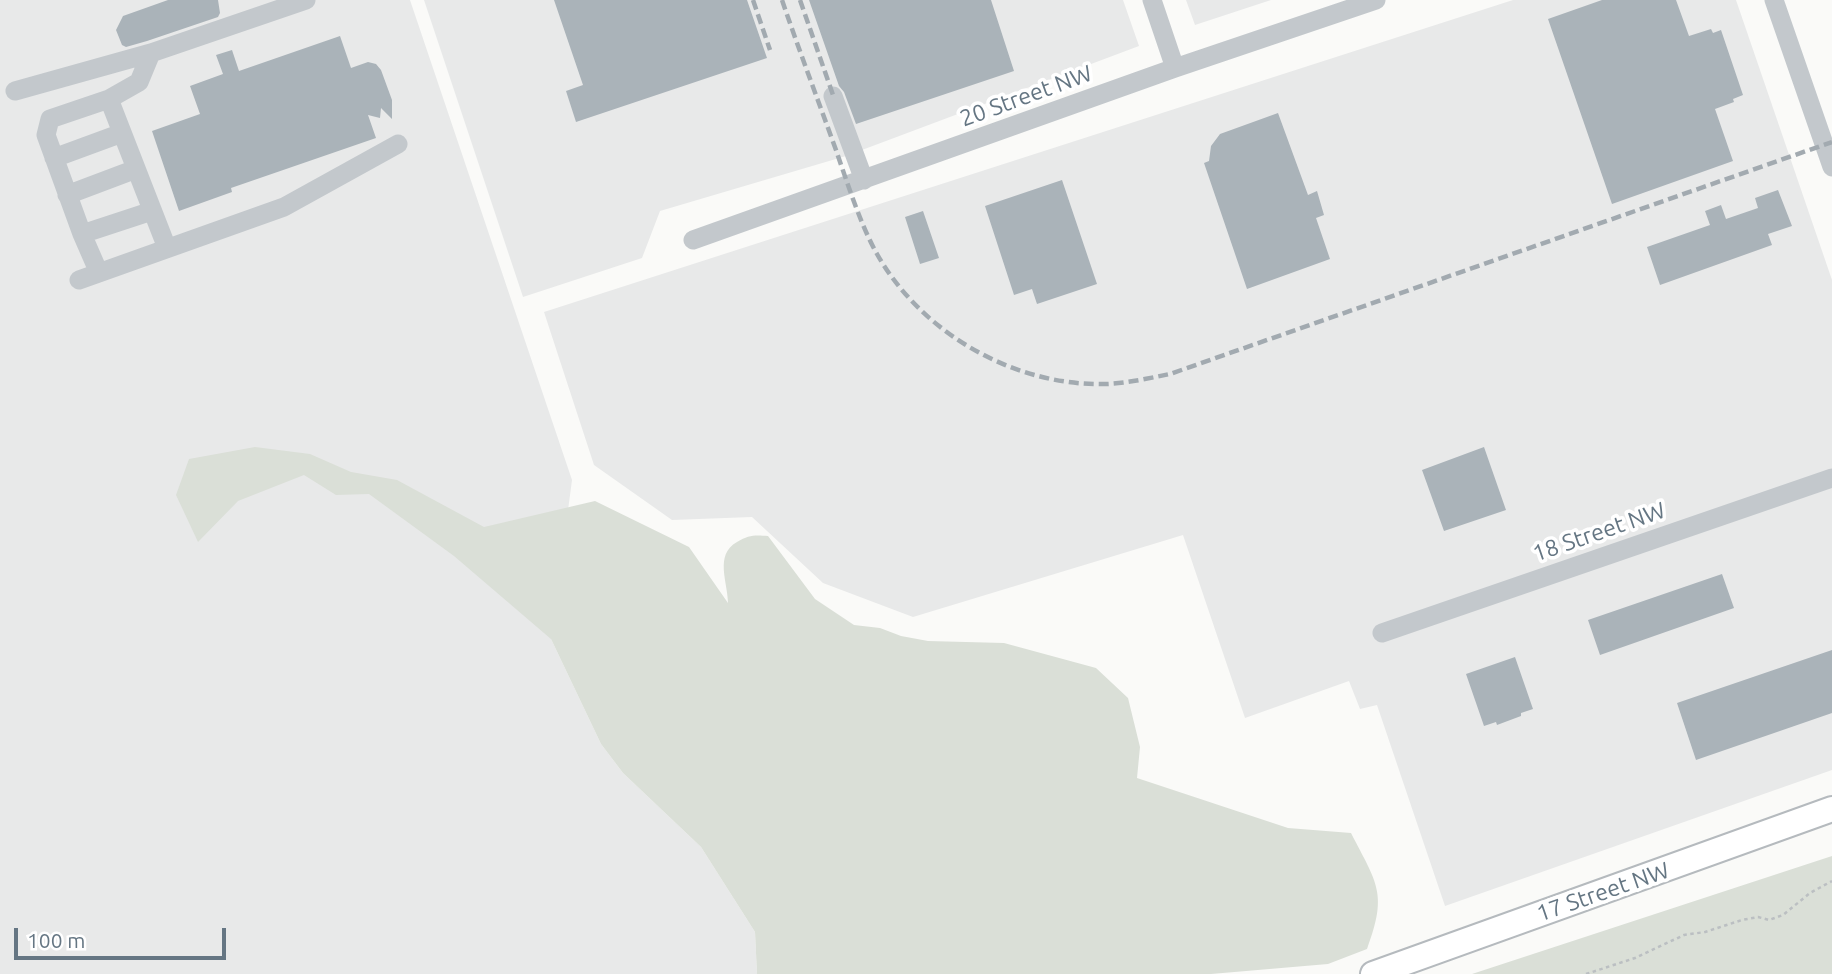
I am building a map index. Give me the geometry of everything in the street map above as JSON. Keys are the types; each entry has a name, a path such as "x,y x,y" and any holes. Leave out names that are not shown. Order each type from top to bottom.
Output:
{"main road":[{"name":"17 Street NW","path":"1373,974 1832,809"}],"street":[{"path":"15,91 151,53 306,0"},
{"path":"1152,0 1175,68"},
{"name":"20 Street NW","path":"693,240 1175,68 1376,0"},
{"path":"1774,0 1832,167"},
{"path":"99,273 46,135 50,119 109,99 139,82 151,53"},
{"path":"833,96 864,180"},
{"path":"109,99 167,248"},
{"path":"54,158 122,133"},
{"path":"79,280 284,207 398,144"},
{"path":"67,195 136,169"},
{"path":"82,234 152,211"},
{"name":"18 Street NW","path":"1382,633 1832,478"}],"path":[{"path":"1586,974 1635,958 1684,935 1758,917 1769,920 1783,915 1793,905 1832,881"}],"shaded area":[{"path":"0,0 410,0 572,480 551,639 601,744 623,773 701,847 755,932 757,974 0,974"},
{"path":"424,0 1123,0 1139,46 846,156 660,211 642,258 523,297"},
{"path":"1186,0 1271,0 1195,25"},
{"path":"1513,0 1736,0 1832,280 1832,770 1445,906 1377,705 1360,709 1349,681 1245,718 1183,535 913,617 823,583 752,517 672,520 594,465 544,312"},
{"path":"255,447 310,454 351,472 397,480 484,527 595,501 689,547 728,603 724,561 730,547 745,538 768,536 815,599 854,625 880,628 901,636 928,641 1004,643 1096,668 1128,698 1140,747 1137,778 1288,828 1351,833 1377,889 1377,914 1367,949 1328,964 1211,974 757,974 755,932 701,847 623,773 601,744 551,639 454,556 369,494 336,495 304,475 238,501 198,542 176,495 189,459"},
{"path":"1832,856 1832,974 1472,974"}],"building":[{"path":"168,0 218,0 220,13 218,17 147,41 126,47 122,45 116,30 123,16"},
{"path":"554,0 747,0 767,58 576,122 566,91 583,85"},
{"path":"809,0 991,0 1014,71 856,124 844,92 839,86"},
{"path":"1602,0 1676,0 1689,36 1711,29 1713,33 1721,30 1743,95 1733,99 1734,102 1715,109 1733,161 1612,204 1548,19"},
{"path":"340,36 351,68 368,62 376,64 381,70 392,100 392,119 381,108 380,118 368,115 376,138 231,188 232,192 179,211 152,131 200,114 190,86 223,74 216,55 232,50 239,71"},
{"path":"1278,113 1308,195 1317,191 1324,215 1316,218 1330,259 1247,289 1204,163 1209,161 1211,146 1220,134"},
{"path":"1062,180 1097,284 1037,304 1032,289 1014,295 985,206"},
{"path":"1778,190 1792,226 1768,234 1772,245 1660,285 1647,247 1710,225 1705,211 1721,205 1726,219 1758,208 1755,198"},
{"path":"923,211 939,258 920,264 905,217"},
{"path":"1484,447 1506,510 1444,531 1422,470"},
{"path":"1722,574 1734,608 1600,655 1588,620"},
{"path":"1832,650 1832,713 1696,760 1677,703"},
{"path":"1515,657 1533,709 1497,725 1496,722 1484,726 1466,674"}],"railway":[{"path":"753,0 770,50"},
{"path":"782,0 860,217 871,243 896,283 919,308 946,331 975,350 1006,365 1073,383 1107,384 1170,374 1832,142"},
{"path":"800,0 833,95"}]}
